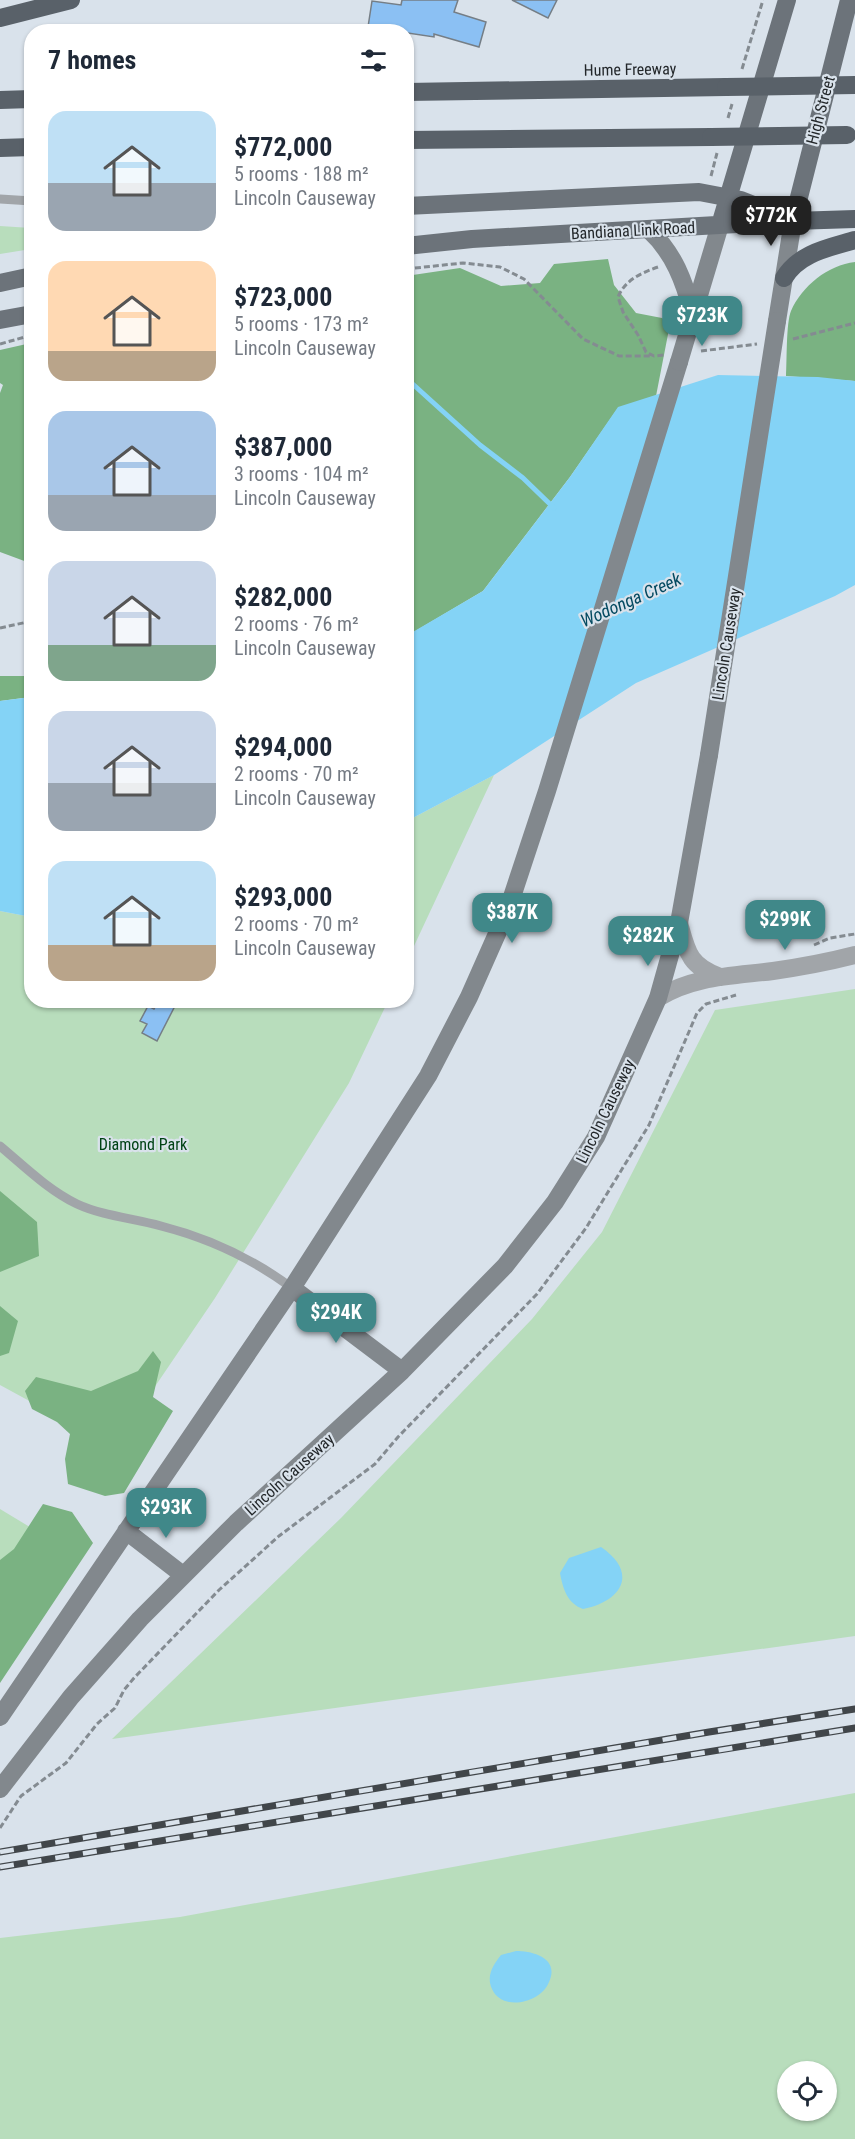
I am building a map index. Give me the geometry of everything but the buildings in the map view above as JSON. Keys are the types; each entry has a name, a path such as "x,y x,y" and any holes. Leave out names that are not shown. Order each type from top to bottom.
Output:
{"highway":[{"path":"0,18 71,0"},
{"name":"Hume Freeway","path":"414,92 855,85"},
{"path":"0,100 24,99"},
{"path":"414,140 851,135"},
{"path":"0,148 24,147"},
{"path":"793,221 855,219"},
{"path":"784,278 792,266 801,259 855,240"}],"main road":[{"path":"0,1717 292,1288 428,1076 469,997 508,909 547,791 729,197 786,0"},
{"name":"High Street","path":"793,221 849,0"},
{"path":"414,206 699,192 729,197 793,221"},
{"name":"Bandiana Link Road","path":"414,245 472,239 793,221"},
{"name":"Lincoln Causeway","path":"0,1790 71,1697 140,1619 236,1523 402,1371 505,1266 555,1202 596,1137 657,998 680,922 709,754 793,221"},
{"path":"649,230 662,242 674,261 692,318"},
{"path":"0,283 24,278"},
{"path":"0,320 24,316"},
{"path":"292,1288 402,1371"},
{"path":"126,1531 183,1575"}],"street":[{"path":"680,922 689,955 695,964 703,971 720,977"},
{"path":"657,998 683,984 802,967 855,955"}],"lane":[{"path":"0,199 24,200"},
{"path":"0,1146 48,1186 77,1204 107,1215 175,1229 218,1245 276,1276 292,1288"}],"path":[{"path":"414,267 463,262 500,267 524,279 583,339 619,356 654,356"},
{"path":"0,344 24,337"},
{"path":"0,628 24,623"},
{"path":"802,967 812,946 831,938 855,934"},
{"path":"0,1828 21,1796 66,1763 97,1725 115,1708 124,1690 134,1678 219,1590 279,1536 375,1464 537,1294 586,1228 648,1125 697,1013 712,1001 741,993"}],"green space":[{"path":"0,226 24,228 24,250 0,254"},
{"path":"608,259 614,285 636,313 662,318 670,324 656,396 618,408 570,477 483,591 414,632 414,275 460,268 501,286 540,283 554,264"},
{"path":"855,262 855,381 786,376 788,324 796,302 817,278 835,267"},
{"path":"24,345 24,561 0,552 0,393 3,385 0,383 0,350"},
{"path":"0,676 24,676 24,698 0,701"},
{"path":"494,775 414,946 414,817"},
{"name":"Diamond Park","path":"0,911 24,916 24,1008 385,1008 349,1083 215,1298 114,1447 0,1385"},
{"path":"855,989 855,1636 112,1739 341,1518 532,1319 602,1232 715,1010"},
{"path":"0,1191 37,1222 39,1256 0,1272"},
{"path":"0,1306 18,1321 9,1353 0,1356"},
{"path":"153,1351 161,1362 153,1397 173,1411 124,1493 105,1496 68,1484 65,1459 70,1434 57,1422 32,1409 25,1391 36,1377 91,1391 138,1371"},
{"path":"43,1504 72,1512 93,1543 0,1683 0,1560 14,1549"},
{"path":"0,1509 53,1541 0,1624"},
{"path":"855,1793 855,2139 0,2139 0,1938 180,1917"}],"water":[{"name":"Wodonga Creek","path":"718,375 818,377 855,381 855,585 835,596 636,683 494,775 414,817 414,631 483,591 570,477 618,407"},
{"path":"24,698 24,916 0,911 0,701"},
{"path":"601,1547 613,1557 620,1567 621,1585 608,1600 583,1609 569,1599 560,1573 569,1558"},
{"path":"516,1951 537,1954 548,1962 551,1974 545,1989 530,2000 504,2001 492,1989 490,1975 501,1955"}],"waterway":[{"path":"414,385 480,445 523,478 554,508"}],"railway":[{"path":"0,1852 855,1709"},
{"path":"0,1867 855,1728"}]}
